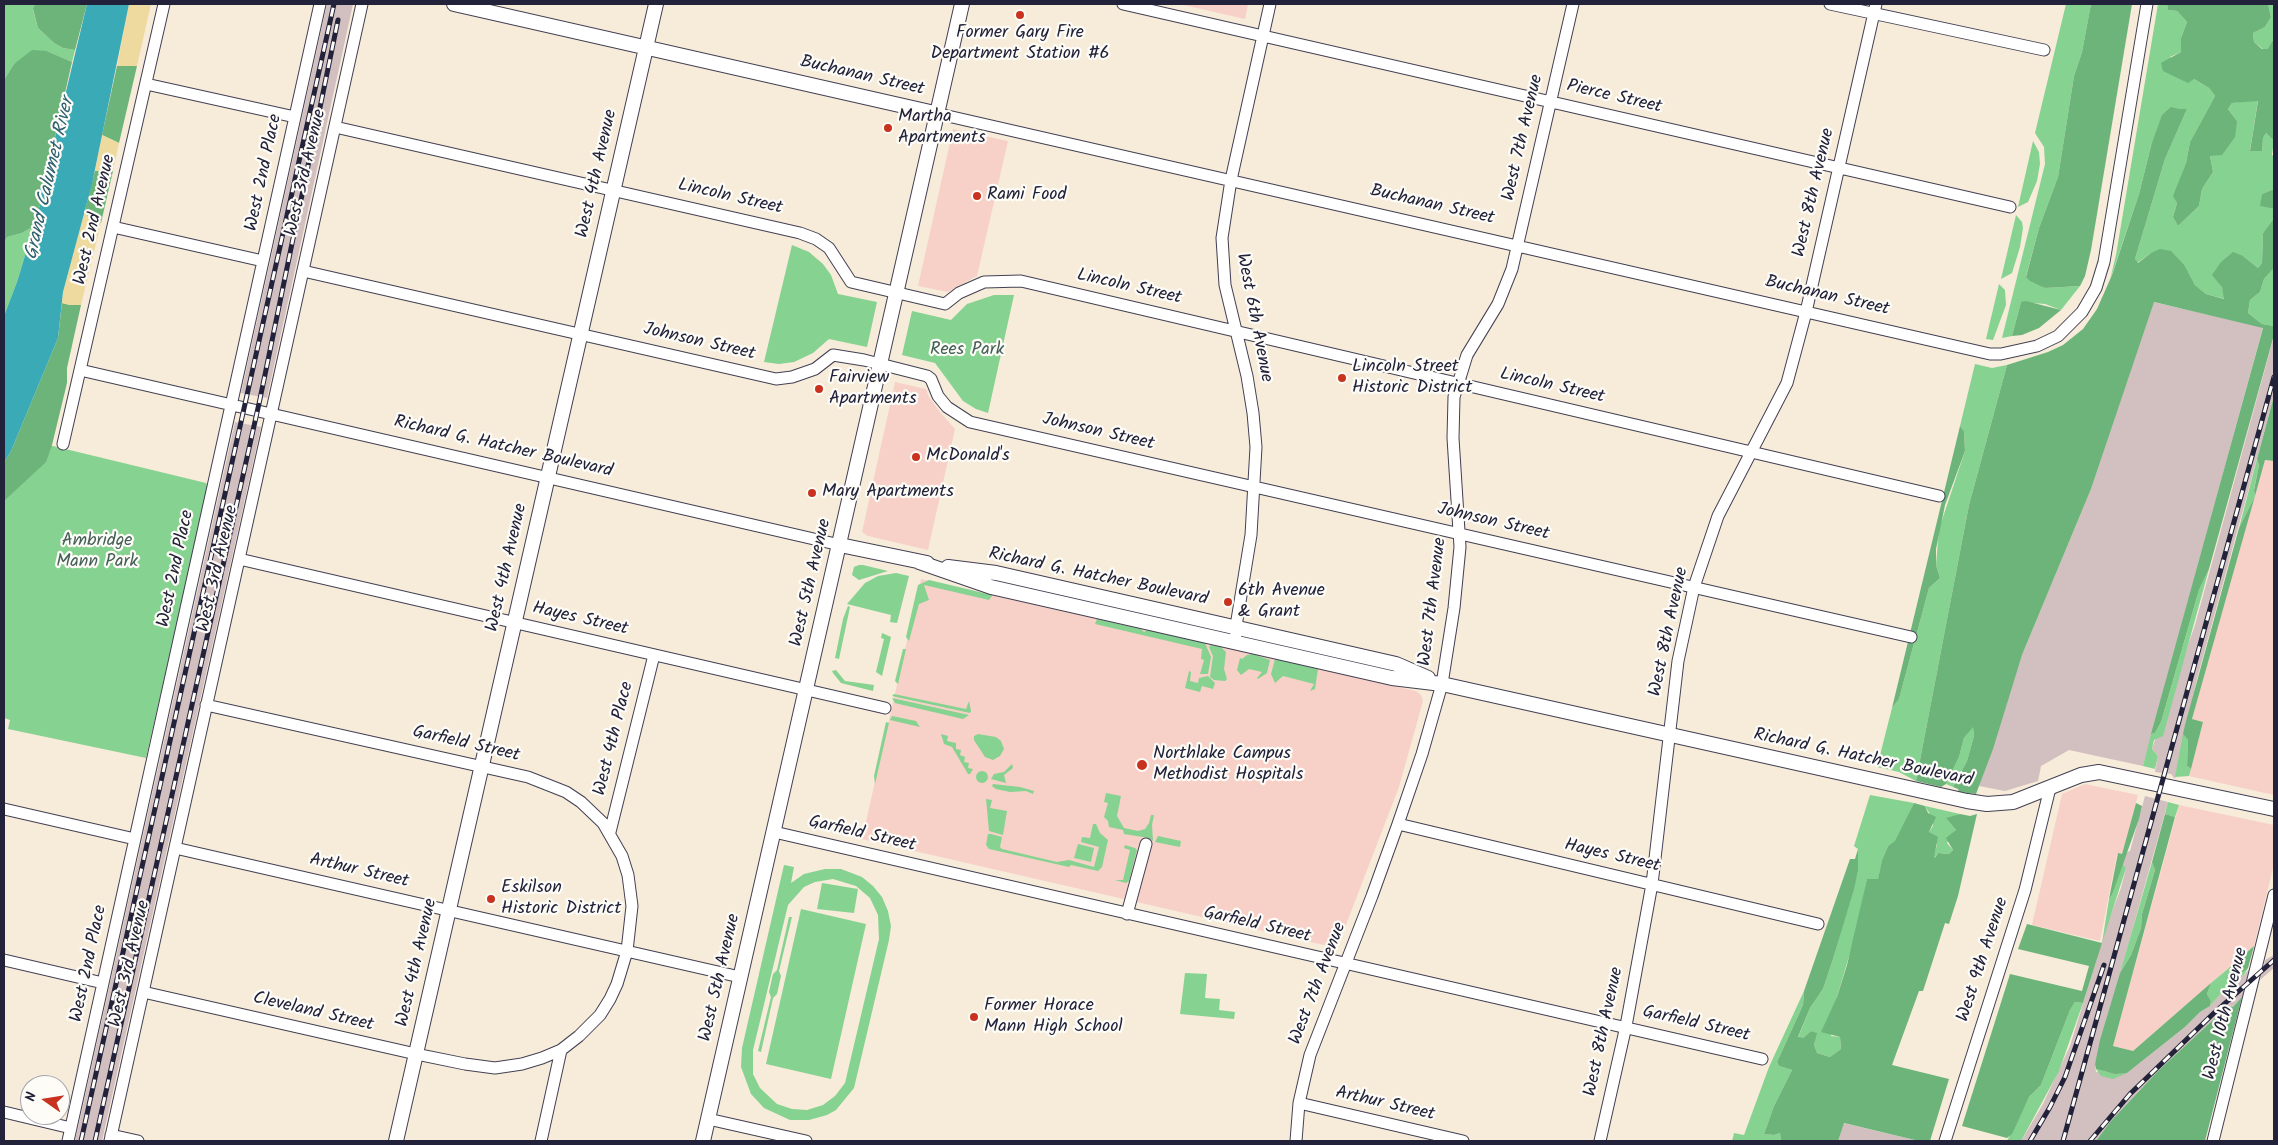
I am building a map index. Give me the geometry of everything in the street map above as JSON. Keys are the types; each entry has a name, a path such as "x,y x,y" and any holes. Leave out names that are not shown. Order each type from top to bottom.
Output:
{"main road":[{"name":"Buchanan Street","path":"454,4 939,114"},
{"name":"West 4th Avenue","path":"396,1141 656,4"},
{"name":"West 5th Avenue","path":"703,1141 939,114 962,4"},
{"name":"Richard G. Hatcher Boulevard","path":"840,545 919,562 996,573 1396,664 1442,684"},
{"name":"Richard G. Hatcher Boulevard","path":"919,562 978,584 1235,643 1392,678 1442,684 1668,736 1966,801 1987,804 2012,802 2081,775 2099,772 2274,809"},
{"path":"1073,606 1076,591"}],"street":[{"name":"West 2nd Avenue","path":"63,444 164,4"},
{"name":"West 2nd Place","path":"68,1141 320,4"},
{"name":"West 3rd Avenue","path":"110,1138 362,4"},
{"name":"Pierce Street","path":"1123,4 2010,207"},
{"name":"West 6th Avenue","path":"1235,643 1249,552 1256,447 1247,376 1225,286 1221,253 1223,223 1231,180 1270,4"},
{"name":"West 7th Avenue","path":"1296,1141 1299,1103 1310,1055 1398,824 1422,754 1442,684 1456,593 1460,534 1452,416 1458,383 1468,355 1505,291 1518,245 1573,4"},
{"path":"1830,4 1875,9 2044,50"},
{"name":"Buchanan Street","path":"939,114 1996,354 2037,346 2049,341 2066,329 2082,312 2092,296 2102,270 2147,4"},
{"name":"West 8th Avenue","path":"1600,1141 1626,1026 1652,884 1678,661 1694,587 1718,516 1787,383 1806,312 1875,9"},
{"path":"146,84 295,118"},
{"name":"Lincoln Street","path":"335,127 800,233 816,239 829,248 850,282 897,293 945,304 960,293 984,282 1021,281 1938,496"},
{"path":"113,227 263,262"},
{"name":"Johnson Street","path":"303,271 776,379 806,372 836,355 881,364 927,376 931,379 938,396 947,407 970,422 1911,637"},
{"name":"Richard G. Hatcher Boulevard","path":"80,370 840,545"},
{"name":"Hayes Street","path":"239,559 885,708"},
{"name":"West 4th Place","path":"610,832 654,655"},
{"name":"Garfield Street","path":"206,705 540,780 566,792 592,812 610,832 622,856 631,891 631,920 627,951"},
{"name":"West 9th Avenue","path":"1945,1141 2025,890 2050,788"},
{"path":"4,809 135,839"},
{"name":"Hayes Street","path":"1398,824 1818,924"},
{"name":"Garfield Street","path":"774,832 1345,964 1626,1026 1762,1059"},
{"path":"1127,914 1146,844"},
{"name":"Arthur Street","path":"175,848 740,977"},
{"name":"West 10th Avenue","path":"2213,1141 2274,894"},
{"name":"Cleveland Street","path":"143,992 416,1054 495,1068 522,1064 561,1050 579,1036 600,1014 617,984 627,951"},
{"path":"4,960 103,983"},
{"path":"541,1141 561,1050"},
{"name":"Arthur Street","path":"1299,1103 1463,1141"},
{"path":"4,1112 71,1128"},
{"path":"708,1118 806,1141"},
{"path":"110,1138 138,1141"}],"shaded area":[{"path":"327,4 353,4 267,398 241,393"},
{"path":"1179,4 1248,4 1245,19"},
{"path":"953,129 1008,141 977,276 948,292 918,286"},
{"path":"2153,302 2263,327 2143,766 2069,750 2041,766 2038,781 2005,791 1979,786 2022,655 2091,489"},
{"path":"2274,336 2274,396 2197,679 2175,779 2171,774 2155,772 2158,756 2152,749 2195,625"},
{"path":"895,382 926,389 929,397 955,429 928,550 868,536 862,532"},
{"path":"235,422 261,427 102,1141 75,1141"},
{"path":"2265,460 2274,461 2274,795 2189,776 2203,722 2192,719"},
{"name":"Northlake Campus Methodist Hospitals","path":"921,579 1416,691 1421,695 1423,701 1399,787 1337,948 862,839"},
{"path":"2085,784 2138,795 2122,854 2117,854 2100,941 2032,925 2062,794"},
{"path":"2145,796 2168,802 2095,1064 2096,1072 2127,1073 2185,1027 2200,1012 2210,1006 2235,978 2244,975 2251,967 2244,996 2233,1007 2228,1006 2158,1071 2110,1122 2096,1141 2021,1141 2043,1104 2070,1046 2108,922 2121,888 2126,868 2122,863 2125,853 2130,851"},
{"path":"2179,805 2274,825 2274,864 2254,946 2133,1051 2113,1046"},
{"path":"2274,955 2274,968 2260,980 2265,960"},
{"path":"1843,1123 1919,1141 1838,1141"}],"green space":[{"path":"4,4 35,4 33,10 38,28 54,43 63,48 75,50 72,62 47,51 14,64 4,80"},
{"path":"35,4 87,4 75,50 63,48 54,43 38,28 33,9"},
{"path":"2066,4 2091,4 2082,52 2074,76 2058,177 2039,228 2026,276 2045,288 2080,286 2061,310 2045,304 2021,302 2012,336 2002,338 2045,164 2044,147 2035,133"},
{"path":"2091,4 2132,4 2085,276 2080,286 2045,288 2026,277 2039,228 2058,177 2074,76 2082,52"},
{"path":"2158,4 2167,4 2168,10 2177,11 2187,22 2181,38 2181,52 2170,57 2194,79 2209,88 2215,96 2190,142 2186,163 2174,196 2177,203 2173,217 2178,226 2199,206 2202,189 2213,172 2210,156 2237,121 2228,109 2232,103 2258,100 2250,150 2262,151 2263,138 2266,133 2274,141 2272,155 2274,156 2274,189 2262,194 2261,206 2274,209 2274,218 2263,233 2262,263 2258,268 2243,256 2222,287 2225,299 2206,294 2195,285 2185,266 2151,253 2137,263 2135,259 2165,159 2187,109 2179,109 2151,146 2139,194 2110,280 2116,255"},
{"path":"2167,4 2268,4 2271,17 2265,27 2253,33 2254,42 2262,49 2268,49 2274,38 2274,141 2266,133 2263,138 2262,151 2250,151 2258,101 2232,103 2228,109 2237,121 2235,137 2222,155 2210,156 2213,172 2202,189 2199,206 2178,226 2173,217 2177,203 2173,196 2186,163 2190,142 2215,96 2209,88 2194,79 2188,83 2163,71 2161,63 2181,52 2181,38 2187,22 2177,11 2168,10"},
{"path":"2268,4 2274,4 2274,37 2269,49 2263,49 2254,42 2253,33 2265,27 2271,17"},
{"path":"32,50 47,51 72,62 53,146 53,165 44,188 40,188 41,201 34,226 22,233 7,237 4,243 4,80 14,64"},
{"path":"128,64 137,66 119,143 102,135 117,66"},
{"path":"2171,107 2187,109 2165,159 2135,259 2138,263 2160,249 2171,251 2185,266 2195,285 2206,294 2224,299 2222,287 2212,275 2221,262 2233,252 2243,256 2258,268 2262,263 2263,233 2274,218 2274,268 2264,279 2260,292 2250,300 2248,313 2262,324 2274,326 2274,335 2209,569 2199,590 2161,722 2155,733 2151,734 2263,328 2154,302 2091,489 2022,655 1993,749 1976,794 1959,792 1958,789 1953,787 1967,761 1974,736 1973,727 1964,738 1959,757 1946,784 1941,787 1916,781 1969,505 2007,365 2048,352 2063,345 2083,329 2097,309 2112,275 2139,194 2151,146 2162,115"},
{"path":"2033,141 2039,152 2040,164 2037,181 2028,202 2018,207"},
{"path":"95,171 113,171 101,223 84,214"},
{"path":"2274,189 2274,209 2260,206 2262,194"},
{"path":"2016,215 2022,222 2023,228 2020,247 2012,273 2001,279"},
{"path":"34,226 17,282 4,316 4,243 7,237 22,233"},
{"path":"792,245 809,252 823,264 831,275 838,294 877,302 867,347 829,339 813,353 794,362 779,364 764,362"},
{"path":"2274,268 2274,326 2262,324 2248,313 2250,300 2260,292 2264,279"},
{"path":"1999,284 2005,290 2006,305 1993,340 1986,339"},
{"name":"Rees Park","path":"994,295 1014,295 988,413 976,409 963,401 935,363 902,355 912,311 951,320 967,304"},
{"path":"2026,301 2061,310 2039,328 2022,335 2012,336 2021,302"},
{"path":"62,303 81,305 67,368 67,383 52,445 46,462 4,501 4,463 11,451 58,338"},
{"path":"1975,364 1992,368 2007,365 1969,505 1916,781 1899,772 1877,767 1892,708 1899,699 1929,588 1940,578 1936,565 1939,529 1965,451 1964,431 1960,426"},
{"path":"2274,396 2274,461 2265,460 2255,496 2254,490 2259,465 2257,459"},
{"path":"1960,426 1964,431 1965,451 1945,505 1936,549 1936,565 1940,578 1929,588 1899,699 1892,708"},
{"name":"Ambridge Mann Park","path":"24,439 206,483 208,487 146,758 8,729 10,720 4,718 4,492"},
{"path":"2257,459 2259,465 2254,489 2255,496 2239,528"},
{"path":"2255,496 2192,719 2203,722 2191,769 2187,766 2188,740 2183,734 2185,725 2239,528"},
{"path":"859,565 888,571 859,580 852,575 854,567"},
{"path":"2209,569 2163,736 2154,740 2152,749 2158,756 2155,769 2143,766 2151,734 2155,733 2161,722 2199,590"},
{"path":"896,573 909,576 897,623 890,622 891,615 847,604 865,583 878,576"},
{"path":"929,580 992,596 989,600 924,585 929,600 919,604 909,641 906,637 918,585"},
{"path":"848,606 850,607 839,659 835,658 843,619"},
{"path":"1097,619 1141,629 1144,632 1147,630 1205,643 1211,657 1208,674 1200,674 1204,660 1201,659 1202,649 1095,624"},
{"path":"882,633 891,637 882,676 876,672 884,639 881,638"},
{"path":"1211,645 1221,647 1226,652 1224,669 1227,679 1225,681 1214,680 1210,677 1213,656 1209,647"},
{"path":"903,649 906,649 898,684 895,681"},
{"path":"1253,654 1270,660 1267,673 1258,679 1262,672 1249,669 1241,675 1237,670 1240,658 1242,659 1247,655"},
{"path":"1275,659 1318,669 1315,689 1310,691 1314,684 1283,676 1275,683 1271,674"},
{"path":"836,670 845,681 874,685 873,691 841,683 832,671"},
{"path":"1189,671 1191,672 1190,681 1198,683 1199,678 1208,676 1215,683 1213,689 1202,686 1200,692 1185,688"},
{"path":"894,694 966,709 969,701 971,711 970,713 892,696"},
{"path":"892,698 969,715 963,719 895,703"},
{"path":"892,716 916,721 920,727 890,720"},
{"path":"886,722 889,723 875,784 874,776"},
{"path":"1973,726 1974,736 1967,761 1953,787 1946,784 1959,757 1964,738"},
{"path":"941,734 948,736 947,741 956,743 956,749 961,750 960,755 965,757 964,762 969,763 968,768 973,769 970,774 968,774 952,747 944,744"},
{"path":"978,734 996,737 1001,741 1004,749 1000,756 993,760 985,757 974,740 974,736"},
{"path":"2183,734 2188,740 2187,766 2191,769 2189,776 2175,777"},
{"path":"1012,764 1013,768 1004,775 1006,783 991,779 994,774 1004,772"},
{"path":"980,771 984,771 988,777 984,783 980,783 976,779 976,775"},
{"path":"993,784 1020,787 1034,791 1033,794 1026,791 1010,792 996,789 992,786"},
{"path":"1106,793 1121,796 1117,816 1124,828 1138,831 1145,829 1151,815 1154,815 1152,825 1153,841 1149,838 1124,834 1123,830 1109,827 1108,821 1104,817 1108,803 1104,802"},
{"path":"1870,795 1914,803 1896,841 1888,846 1882,860 1878,880 1867,879 1855,936 1837,997 1831,1036 1840,1037 1841,1049 1830,1057 1817,1053 1814,1045 1816,1033 1811,1031 1803,1038 1798,1038 1810,1008 1823,989 1833,959 1858,871 1858,849 1854,846"},
{"path":"986,799 992,800 990,808 1007,811 1003,835 989,831"},
{"path":"2168,802 2179,805 2175,817 2165,814"},
{"path":"1914,803 1925,806 1928,813 1936,817 1929,832 1938,837 1934,858 1939,853 1949,854 1953,850 1946,838 1956,830 1946,818 1960,814 1970,816 1977,814 1958,896 1949,924 1945,923 1923,991 1919,991 1892,1065 1949,1079 1930,1141 1919,1141 1844,1123 1838,1141 1781,1141 1780,1133 1774,1135 1764,1134 1774,1106 1792,1070 1779,1066 1777,1062 1803,1005 1804,991 1850,859 1855,859 1858,849 1858,871 1854,889 1833,959 1823,989 1810,1008 1798,1037 1803,1038 1811,1031 1817,1033 1814,1045 1817,1053 1830,1057 1841,1049 1840,1037 1821,1032 1837,997 1847,965 1867,879 1878,879 1882,860 1888,846 1895,841"},
{"path":"2136,803 2142,806 2139,819 2109,899 2118,853 2122,854"},
{"path":"1925,806 1960,814 1947,819 1956,830 1947,843 1953,850 1949,854 1940,853 1933,858 1937,845 1934,836 1929,832 1933,826 1931,816"},
{"path":"2165,814 2175,817 2113,1046 2133,1051 2211,983 2207,994 2211,1001 2210,1006 2200,1012 2185,1027 2127,1073 2115,1074 2096,1069 2095,1064 2100,1040 2120,973 2131,955 2141,928 2142,914 2155,870 2152,862"},
{"path":"1093,824 1096,824 1100,833 1108,840 1102,867 1098,871 1071,865 1069,867 989,849 986,845 988,834 991,834 1002,837 1000,847 1002,849 1057,862 1069,860 1094,867 1099,847 1081,842 1082,837 1090,838"},
{"path":"1158,836 1181,841 1180,847 1155,842"},
{"path":"1078,844 1094,848 1091,862 1074,858"},
{"path":"1125,845 1137,850 1129,881 1126,883 1115,880 1123,880 1130,850 1124,848"},
{"path":"2152,862 2155,870 2142,914 2141,928 2131,955 2120,973"},
{"path":"2122,863 2126,868 2102,943 2109,899"},
{"path":"784,865 794,867 791,883 804,874 825,869 841,869 862,877 882,897 888,911 891,926 854,1088 836,1110 827,1115 809,1120 790,1120 764,1108 751,1094 741,1067 742,1048","holes":["833,879 856,886 870,898 878,915 879,939 845,1083 835,1096 823,1105 807,1110 792,1109 777,1104 760,1088 753,1074 753,1050 788,905 804,887 815,882"]},
{"path":"822,883 858,889 854,913 817,909"},
{"path":"801,909 866,924 831,1079 766,1064"},
{"path":"789,917 792,917 779,971 781,976 777,994 773,998 761,1052 758,1051 771,997 769,992 773,974 777,970"},
{"path":"2027,924 2102,943 2083,1003 2075,1002 2070,1010 2041,1085 2029,1097 2012,1134 2007,1138 1962,1126 2010,974 2082,991 2089,966 2018,949"},
{"path":"2254,946 2248,968 2241,973 2235,974 2231,972 2229,968"},
{"path":"2229,968 2231,972 2248,968 2244,975 2235,978 2210,1006 2211,1001 2207,994 2211,983"},
{"path":"1185,973 1207,974 1205,998 1220,999 1219,1010 1235,1012 1234,1019 1180,1014"},
{"path":"1804,991 1803,1005 1777,1062 1779,1066 1792,1070 1774,1106 1764,1134 1774,1135 1780,1133 1781,1141 1732,1141 1734,1133 1744,1135 1769,1067"},
{"path":"2242,997 2205,1141 2096,1141 2110,1122 2158,1071 2228,1006 2233,1007"},
{"path":"2075,1002 2083,1003 2059,1071 2021,1141 2007,1141 2029,1097 2041,1085 2070,1010"},
{"path":"2096,1069 2115,1074 2127,1073 2113,1079 2101,1076"}],"sand":[{"path":"129,4 151,4 137,66 117,66"},
{"path":"102,135 119,143 113,171 95,171"},
{"path":"84,214 101,223 81,305 70,305 62,303 63,292"}],"water":[{"name":"Grand Calumet River","path":"87,4 129,4 92,184 63,292 58,338 11,451 4,463 4,316 17,282 34,226 41,201 40,188 44,188 53,165 53,146"}],"railway":[{"path":"81,1141 334,4"},
{"path":"95,1141 260,399 338,20"},
{"path":"2063,1141 2274,377"},
{"path":"2090,1141 2130,1094 2214,1013 2274,960"},
{"path":"2030,1141 2065,1077 2104,965"}],"place":[{"name":"Former Gary Fire Department Station #6","path":"1020,15"},
{"name":"Martha Apartments","path":"888,128"},
{"name":"Rami Food","path":"977,196"},
{"name":"Lincoln Street Historic District","path":"1342,378"},
{"name":"Fairview Apartments","path":"819,389"},
{"name":"McDonald's","path":"916,457"},
{"name":"Mary Apartments","path":"812,493"},
{"name":"6th Avenue & Grant","path":"1228,602"},
{"name":"Northlake Campus Methodist Hospitals","path":"1142,765"},
{"name":"Eskilson Historic District","path":"491,899"},
{"name":"Former Horace Mann High School","path":"974,1017"}]}
